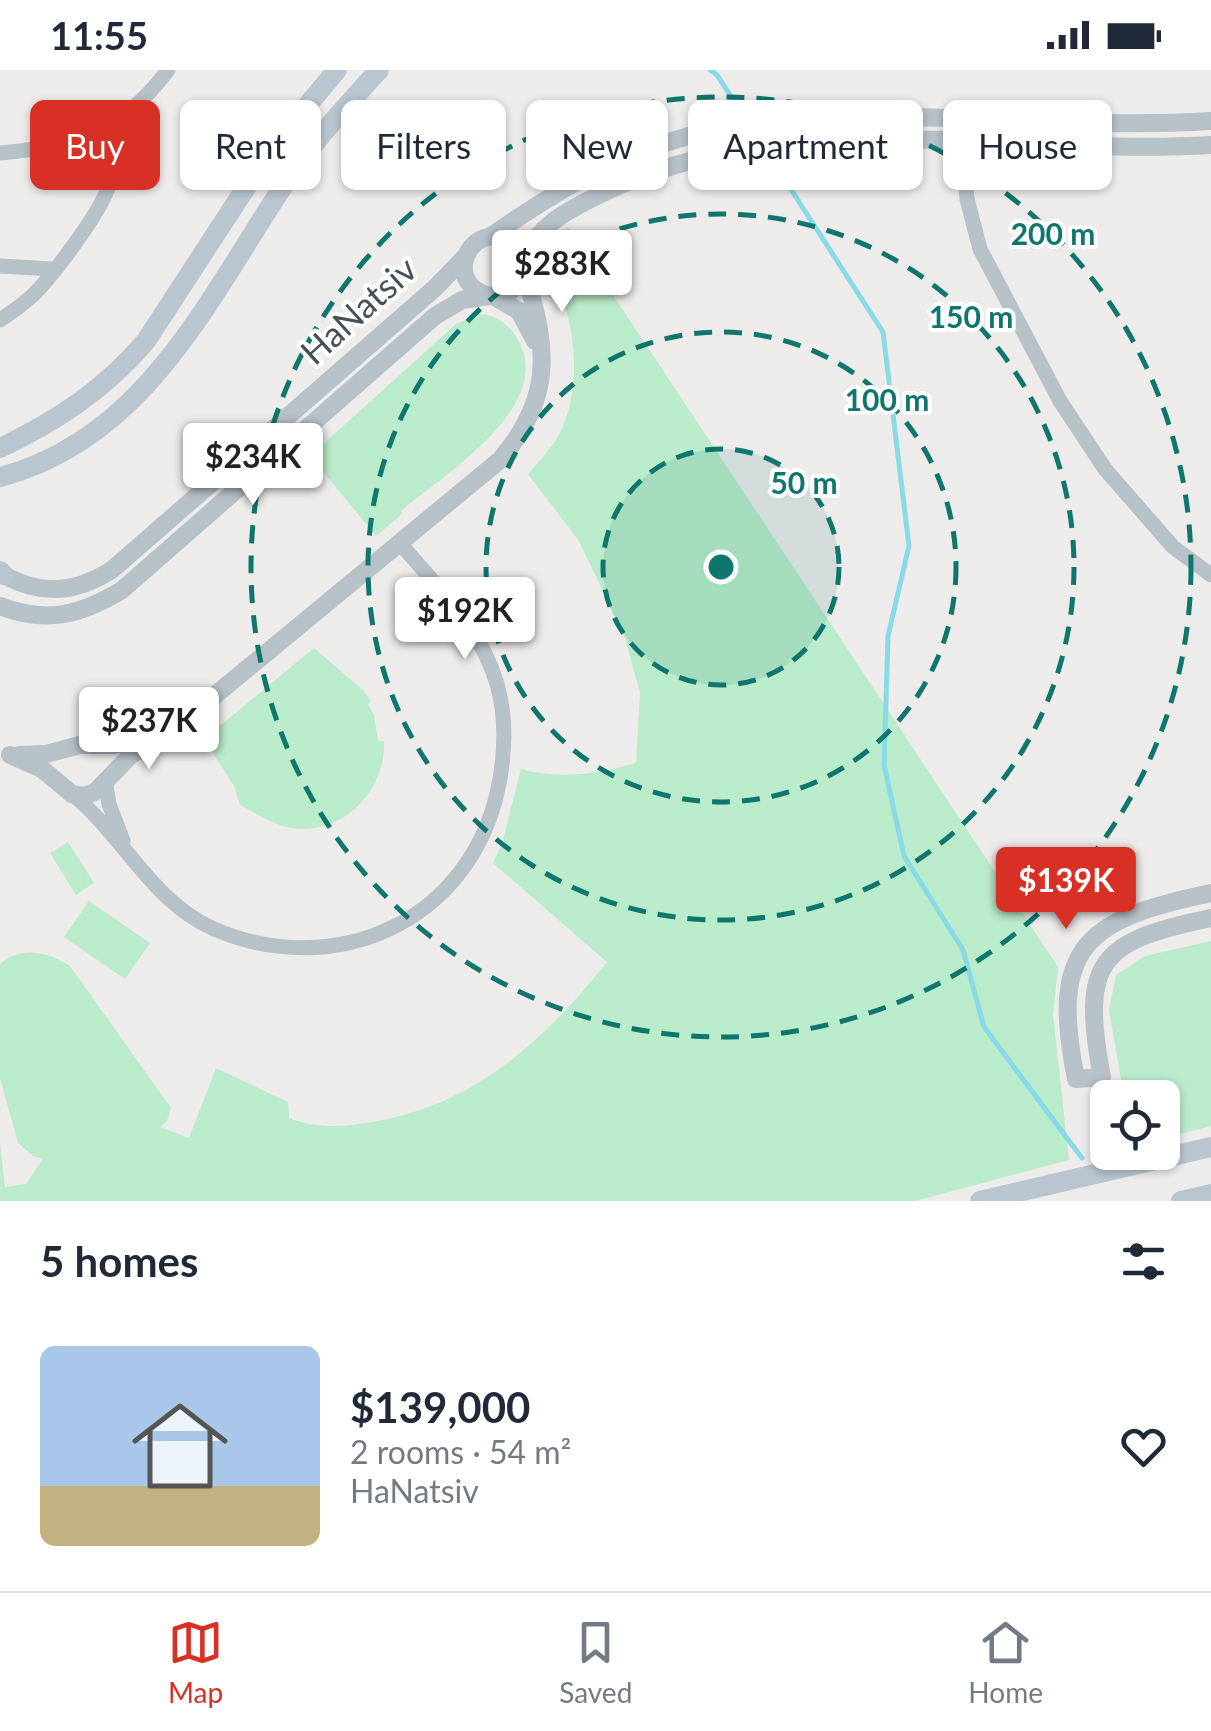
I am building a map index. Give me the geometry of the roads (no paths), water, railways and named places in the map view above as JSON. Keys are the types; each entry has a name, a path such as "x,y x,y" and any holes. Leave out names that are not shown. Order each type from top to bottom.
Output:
{"main road":[{"path":"0,448 61,417 126,364 146,341 273,146 337,70"},
{"path":"3,479 101,428 153,381 191,331 308,152 379,70"},
{"path":"980,1201 1211,1147"},
{"path":"1182,1201 1211,1194"}],"street":[{"path":"142,100 168,70"},
{"path":"542,367 524,317 514,306 478,292 468,282 463,268 466,256 474,243 554,194 609,165 667,142 756,122 814,116 1211,121"},
{"path":"491,296 510,292 544,224 610,189 697,158 814,140 943,143"},
{"path":"1112,145 1211,146"},
{"path":"0,153 30,149"},
{"path":"0,320 30,298 83,232 108,190"},
{"path":"966,190 980,248 1068,414 1099,461 1173,547 1211,575"},
{"path":"66,789 92,794 130,756 202,706 500,460 521,436 540,393 542,336 524,266 509,240 491,236"},
{"name":"HaNatsiv","path":"1,573 14,582 47,591 82,586 114,569 435,288 466,256"},
{"path":"0,266 52,269"},
{"name":"HaNatsiv","path":"0,606 34,616 61,616 84,611 122,590 435,316 462,300 491,296"},
{"path":"5,754 40,768 66,789 164,896 218,930 278,947 330,947 388,931 434,901 484,833 503,766 504,736 502,707 492,668 469,626 398,542"},
{"path":"5,754 46,754 120,744 165,731"},
{"path":"81,747 105,761 108,804 127,854"},
{"path":"66,789 57,765 62,754 81,747"},
{"path":"1211,893 1132,912 1101,930 1080,953 1072,971 1067,1011 1076,1078 1102,1077 1095,1034 1095,996 1098,980 1113,953 1141,934 1211,918"}],"waterway":[{"path":"710,70 733,100"},
{"path":"791,190 883,332 909,546 888,636 884,765 904,856 963,950 984,1027 1082,1158"}]}
